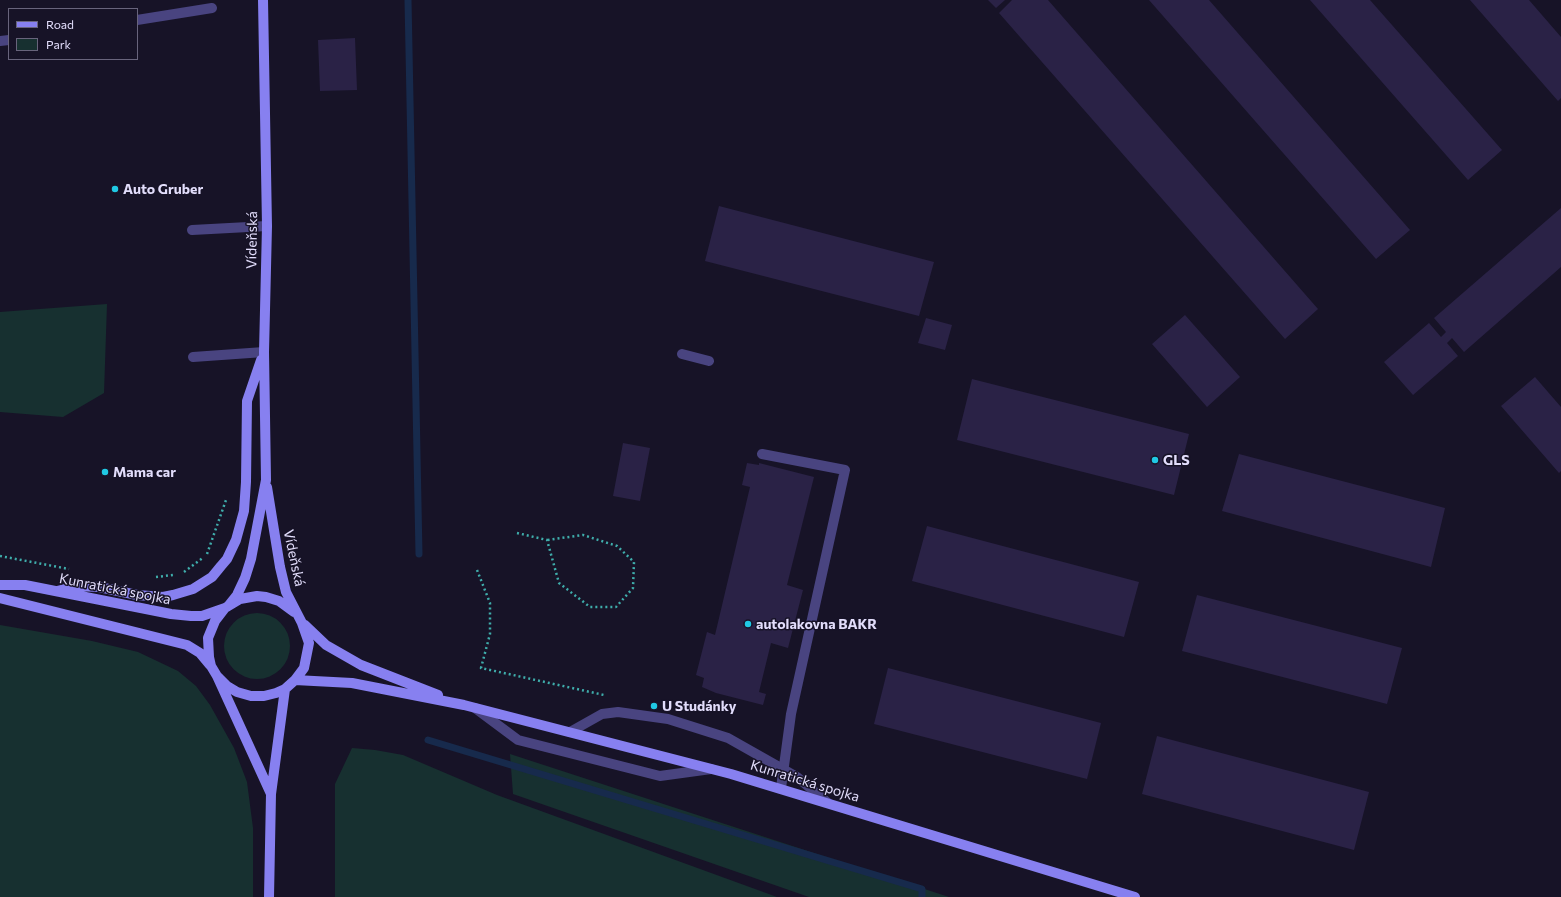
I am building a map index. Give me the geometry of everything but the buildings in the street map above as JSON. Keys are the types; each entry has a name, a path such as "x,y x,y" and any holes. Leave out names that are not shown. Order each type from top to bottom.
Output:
{"main road":[{"name":"Vídeňská","path":"217,676 227,686 237,692 251,696 264,696 276,693 285,689 295,680 304,668 309,643 300,619 286,592 280,567 266,480 264,352 267,226 263,0"},
{"path":"57,591 77,586 99,587 137,595 163,597 173,596 193,590 212,577 222,566 232,550 242,522 246,482 247,402 264,352"},
{"name":"Vídeňská","path":"266,480 251,559 245,578 237,595 215,621 208,638 211,666 271,794"},
{"name":"Kunratická spojka","path":"0,585 25,585 171,614 191,616 202,616 227,607"},
{"name":"Vídeňská","path":"227,607 240,599 257,596 266,597 279,601 289,607 300,619"},
{"path":"0,598 187,645 200,653 211,666"},
{"name":"Kunratická spojka","path":"300,619 326,646 361,665 468,706"},
{"name":"Kunratická spojka","path":"295,680 352,683 468,706 570,732 781,788 1135,897"},
{"name":"Vídeňská","path":"268,897 271,794 285,689"}],"lane":[{"path":"138,20 212,8"},
{"path":"192,230 267,226"},
{"path":"193,357 264,352"},
{"path":"682,354 709,361"},
{"path":"762,454 845,470 791,714 781,788"},
{"path":"468,706 518,740 660,776 712,769"},
{"path":"570,732 602,714 618,712 668,719 728,738 797,777 828,803"}],"path":[{"path":"181,574 206,555 226,499"},
{"path":"517,533 547,540 583,535 617,546 634,562 633,588 616,607 590,607 559,583 547,540"},
{"path":"0,556 74,570"},
{"path":"477,570 490,603 490,634 481,668 609,696"},
{"path":"154,578 174,575"}],"green space":[{"path":"107,304 104,393 63,417 0,412 0,312"},
{"path":"251,613 263,613 275,618 285,628 290,640 288,659 275,674 263,679 251,679 239,674 229,664 224,652 224,640 229,628 239,618"},
{"path":"0,625 92,641 138,652 178,671 196,686 210,705 234,748 247,782 253,828 253,897 0,897"},
{"path":"352,748 403,755 497,795 777,897 335,897 335,784"},
{"path":"510,754 949,897 809,897 513,794"}],"waterway":[{"path":"408,0 419,554"},
{"path":"428,740 922,889 922,897"}],"place":[{"name":"Auto Gruber","path":"115,189"},
{"name":"GLS","path":"1155,460"},
{"name":"Mama car","path":"105,472"},
{"name":"autolakovna BAKR","path":"748,624"},
{"name":"U Studánky","path":"654,706"}]}
